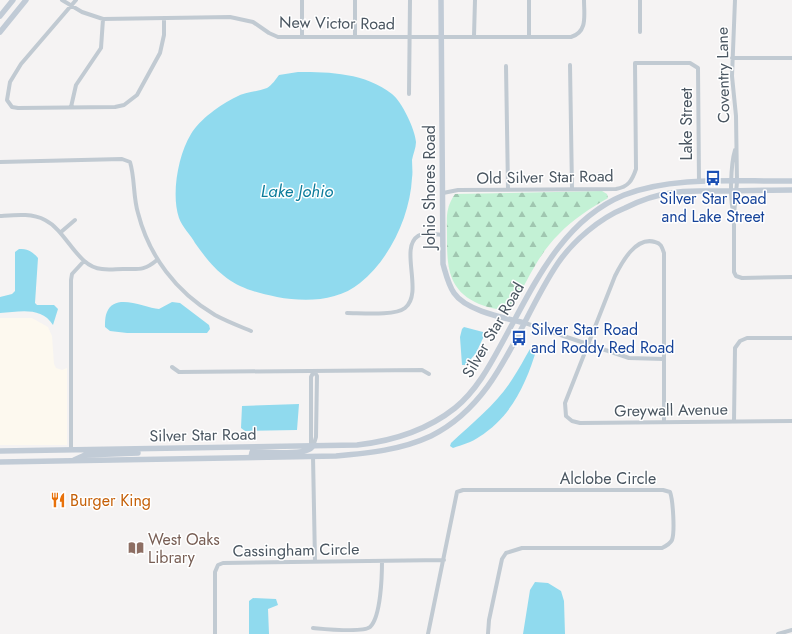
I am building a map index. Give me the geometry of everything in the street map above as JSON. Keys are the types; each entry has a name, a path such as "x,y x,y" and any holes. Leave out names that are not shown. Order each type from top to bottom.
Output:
{"main road":[{"path":"0,16 13,0"},
{"path":"0,32 26,0"},
{"name":"Johio Shores Road","path":"442,0 443,264 447,279 455,294 466,304 480,311 525,323"},
{"name":"Silver Star Road","path":"0,451 357,446 382,442 414,433 455,408 470,393 485,374 545,265 558,246 571,232 601,208 625,195 649,187 698,182 792,181"},
{"name":"Silver Star Road","path":"0,462 313,456 373,453 406,446 432,435 464,412 485,391 498,374 558,262 584,235 623,208 672,192 792,190"},
{"path":"313,456 323,450 373,447 382,442"},
{"path":"251,457 252,452 297,452 310,450 312,447"},
{"path":"73,460 85,455 150,453 153,449"}],"street":[{"name":"New Victor Road","path":"62,0 82,12 103,18 241,18 253,22 269,33 278,37 571,37 578,35 582,29 584,0"},
{"path":"69,0 71,5"},
{"path":"76,0 21,64 10,82 7,100 12,107 115,107 124,105 133,100 160,53 164,35 164,18"},
{"path":"302,0 302,37"},
{"path":"355,0 355,36"},
{"path":"410,0 410,94"},
{"path":"474,36 475,0"},
{"path":"529,0 529,36"},
{"path":"640,0 640,32"},
{"name":"Coventry Lane","path":"735,0 732,58 736,116 735,181 732,207 734,214 734,272 736,276 792,277"},
{"path":"71,107 76,85 101,48 103,38 103,18"},
{"path":"732,58 792,58"},
{"name":"Lake Street","path":"636,169 635,64 690,63 696,66 698,73 698,182"},
{"path":"570,65 572,189"},
{"path":"506,66 508,190"},
{"path":"0,162 122,159 130,162 137,212 144,235 157,260 174,281 194,301 216,316 251,331"},
{"name":"Old Silver Star Road","path":"443,193 458,190 624,188 631,182 636,169"},
{"path":"0,216 36,216 46,220 61,232 84,261 94,268 147,268 157,260"},
{"path":"61,232 75,220"},
{"path":"347,314 394,312 404,309 410,303 412,294 411,248 413,240 419,236 442,235"},
{"path":"587,343 622,261 631,251 643,242 650,240 658,242 664,253 664,422"},
{"path":"71,450 70,345 72,274 84,261"},
{"path":"525,323 629,358 664,359"},
{"path":"734,421 735,348 740,341 747,338 792,338"},
{"name":"Greywall Avenue","path":"587,343 565,403 566,416 572,421 792,421"},
{"path":"172,367 179,372 422,370 429,374"},
{"path":"312,447 311,377 314,371"},
{"path":"312,447 316,437 317,409 317,376 314,371"},
{"path":"312,409 317,409"},
{"path":"313,456 315,562"},
{"name":"Alclobe Circle","path":"444,560 454,499 457,492 463,490 663,490 670,492 672,499 672,540 668,545 662,548 522,548 506,553 502,559 489,620 488,634"},
{"path":"428,634 444,560"},
{"name":"Cassingham Circle","path":"215,634 215,572 218,565 223,563 444,560"},
{"path":"313,628 361,630 370,627 374,621 381,594 382,561"},
{"path":"778,634 792,630"}],"shaded area":[{"path":"0,318 32,318 48,327 52,336 54,364 56,368 62,370 67,368 67,445 0,445"}],"green space":[{"path":"602,191 607,194 608,198 576,219 552,242 539,260 511,309 503,310 487,307 468,298 460,292 451,276 448,256 447,213 455,194"}],"water":[{"name":"Lake Johio","path":"298,72 323,72 347,75 382,87 396,98 404,109 411,123 416,142 412,160 412,176 407,207 403,222 389,249 371,273 351,289 331,297 309,300 287,299 262,294 229,280 212,265 184,228 179,218 176,198 179,164 186,143 195,128 223,104 243,94 267,88 279,75"},
{"path":"19,249 30,251 38,258 35,303 37,305 54,305 58,309 53,325 48,319 36,313 22,311 0,313 0,297 12,294 15,291 15,252"},
{"path":"172,302 180,303 209,325 210,329 207,333 127,333 110,331 105,327 105,317 107,312 111,306 117,303 131,303 159,309"},
{"path":"464,327 483,332 484,336 476,353 466,365 462,365 460,337"},
{"path":"537,348 523,386 509,409 491,429 479,437 453,448 450,446 451,443 500,396 515,375 530,349"},
{"path":"299,404 297,430 245,431 241,428 242,406"},
{"path":"535,582 548,583 561,591 564,601 565,634 523,634 530,590"},
{"path":"253,598 276,599 278,605 268,609 269,634 249,634 249,601"}],"place":[{"name":"Silver Star Road and Lake Street","path":"713,178"},
{"name":"Silver Star Road and Roddy Red Road","path":"519,338"},
{"name":"Burger King","path":"58,500"},
{"name":"West Oaks Library","path":"136,548"}]}
